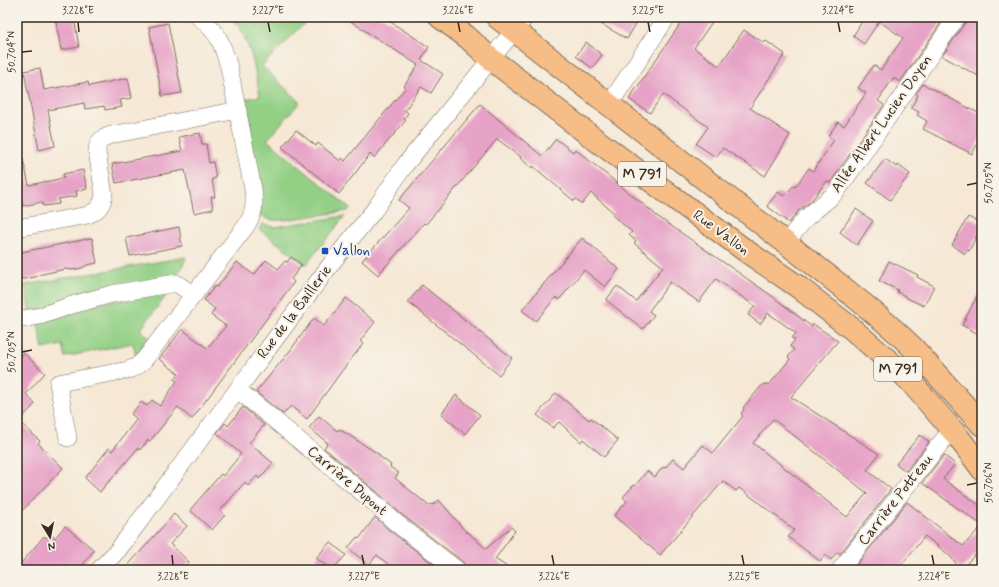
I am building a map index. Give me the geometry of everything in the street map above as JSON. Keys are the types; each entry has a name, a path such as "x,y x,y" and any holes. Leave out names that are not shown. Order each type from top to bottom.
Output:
{"main road":[{"name":"Rue Vallon","path":"440,17 592,137 746,251 797,286 846,324 898,369 914,386 952,429 982,469"},
{"name":"Rue Vallon","path":"497,17 520,24 609,105 853,295 906,340 982,425"}],"street":[{"path":"68,438 58,383 128,370 136,367 144,360 194,295 246,226 253,213 255,206 253,188 229,67 219,39 214,31 199,17"},
{"path":"609,105 667,17"},
{"name":"Allée Albert Lucien Doyen","path":"785,243 807,218 828,201 837,191 957,17"},
{"name":"Rue de la Baillerie","path":"99,570 118,550 334,260 375,209 405,165 520,24"},
{"path":"17,228 88,215 95,212 100,207 104,195 97,146 104,137 238,110"},
{"path":"17,320 40,316 112,294 176,283 194,295"},
{"name":"Carrière Dupont","path":"238,390 370,499 395,522 457,570"},
{"name":"Carrière Potteau","path":"840,570 952,429"},
{"name":"Rue de la Baillerie","path":"106,570 118,550"}],"green space":[{"path":"230,17 311,17 262,66 300,102 267,140 350,208 348,211 285,220 271,220 260,216 242,100 260,96 250,51 242,31"},
{"path":"345,216 306,265 259,229 263,224 274,227"},
{"path":"186,257 182,268 174,278 30,315 25,285"},
{"path":"169,292 140,330 150,338 136,357 133,343 65,357 62,345 43,349 38,324 73,308"}],"building":[{"path":"55,17 74,17 79,47 61,50"},
{"path":"344,17 383,17 429,47 421,60 443,74 431,93 421,87 405,110 408,113 404,119 406,120 374,158 370,154 339,194 282,147 296,130 316,146 318,143 340,161 342,158 345,161 406,87 404,86 418,65"},
{"path":"589,17 640,17 627,39"},
{"path":"685,17 705,17 712,22 694,48 719,66 744,30 764,43 766,41 785,54 750,108 790,135 765,176 723,148 716,157 696,144 708,127 663,94 650,113 629,99"},
{"path":"865,17 945,17 900,82 893,78 878,101 884,105 830,183 827,181 811,201 799,210 789,223 767,206 778,192 784,196 793,186 795,187 809,168 813,171 834,140 828,136 838,122 844,126 866,93 858,88 874,65 881,70 903,38 879,21 864,44 853,36"},
{"path":"967,17 982,17 982,78 942,56 965,23"},
{"path":"168,23 182,93 162,96 149,27"},
{"path":"586,42 602,55 592,68 576,56"},
{"path":"40,68 44,90 88,82 89,86 128,78 132,98 120,100 122,107 105,110 104,106 85,109 84,103 48,110 55,146 39,150 24,71"},
{"path":"923,84 982,115 982,135 972,154 923,129 927,121 917,115 919,112 911,108 918,95 916,94"},
{"path":"480,104 542,156 556,139 573,152 575,149 654,214 772,296 812,327 813,324 838,341 791,397 879,454 867,470 891,489 840,554 837,552 831,560 825,555 820,561 788,537 794,530 739,488 736,491 723,481 660,555 614,516 627,501 623,497 634,485 635,486 647,471 655,477 663,467 665,468 673,459 684,468 703,445 713,453 743,416 741,414 744,409 743,408 763,384 769,385 790,359 788,357 794,350 790,346 795,340 792,338 796,333 768,313 760,324 748,315 755,306 716,279 699,302 670,282 649,311 654,315 643,329 606,300 617,286 636,301 663,267 634,243 636,241 629,235 632,232 612,215 614,213 591,193 582,204 576,199 574,201 533,166 532,168 520,158 521,157 497,139 426,224 424,223 378,275 362,261 409,208 399,200","holes":["773,419 867,493 847,517 753,443"]},
{"path":"200,133 202,144 206,144 209,163 213,162 216,178 212,179 215,197 211,197 213,209 194,213 185,170 116,183 112,164 182,151 179,137"},
{"path":"23,159 29,185 64,178 63,174 83,170 87,189 76,191 77,196 58,199 59,204 43,206 42,202 23,206 22,201 17,202 17,160"},
{"path":"885,159 897,167 898,165 910,174 890,200 867,183"},
{"path":"856,209 873,221 857,245 840,232"},
{"path":"968,217 982,224 982,240 976,237 969,251 967,250 965,254 952,245"},
{"path":"179,227 182,246 130,256 126,238"},
{"path":"92,238 97,263 87,265 82,268 72,270 66,269 25,279 17,278 17,253"},
{"path":"582,238 619,269 605,287 584,270 559,300 556,297 536,321 522,310"},
{"path":"291,257 302,265 291,279 294,282 192,419 178,407 150,441 148,440 140,450 138,448 100,492 85,478 109,448 112,451 137,419 131,414 141,402 147,406 152,400 160,406 177,381 174,379 179,374 159,359 182,329 207,348 226,326 211,315 215,309 204,300 215,286 217,287 237,262 254,275 266,260 278,269"},
{"path":"889,261 918,275 917,277 934,286 924,306 897,292 898,290 879,281"},
{"path":"422,285 512,358 499,375 408,302"},
{"path":"982,286 982,336 962,325"},
{"path":"346,298 375,322 360,341 363,344 307,419 291,406 283,414 256,392 289,352 314,318 324,326"},
{"path":"24,353 45,373 26,394 35,404 19,421 40,441 38,443 63,468 17,516 17,360"},
{"path":"556,393 589,420 591,418 618,440 604,457 583,439 581,442 559,422 553,428 537,415"},
{"path":"456,395 480,415 465,434 441,414"},
{"path":"243,407 264,425 249,443 273,463 259,479 257,476 248,486 245,482 220,511 225,515 212,530 190,510 221,474 223,476 241,454 217,433 225,423 228,426"},
{"path":"319,416 337,431 339,429 380,455 379,456 391,465 390,467 399,473 395,478 429,506 431,504 433,505 439,500 467,533 468,532 486,549 511,527 515,531 495,559 512,570 467,570 463,562 401,514 324,448 328,443 309,428"},
{"path":"920,435 929,442 906,471 896,464"},
{"path":"944,455 955,464 943,479 982,507 982,525 922,483"},
{"path":"907,502 963,546 982,526 982,548 961,569 949,555 925,536 897,570 860,570 855,567"},
{"path":"174,514 187,526 170,544 189,562 181,570 124,570"},
{"path":"375,517 389,530 441,570 395,570 377,555 369,565 348,548 357,537 359,539"},
{"path":"65,526 94,550 79,570 17,570 17,568 44,536 46,538 50,534 55,538"},
{"path":"330,542 346,555 332,570 316,558"}],"place":[{"name":"Vallon","path":"325,251"}]}
